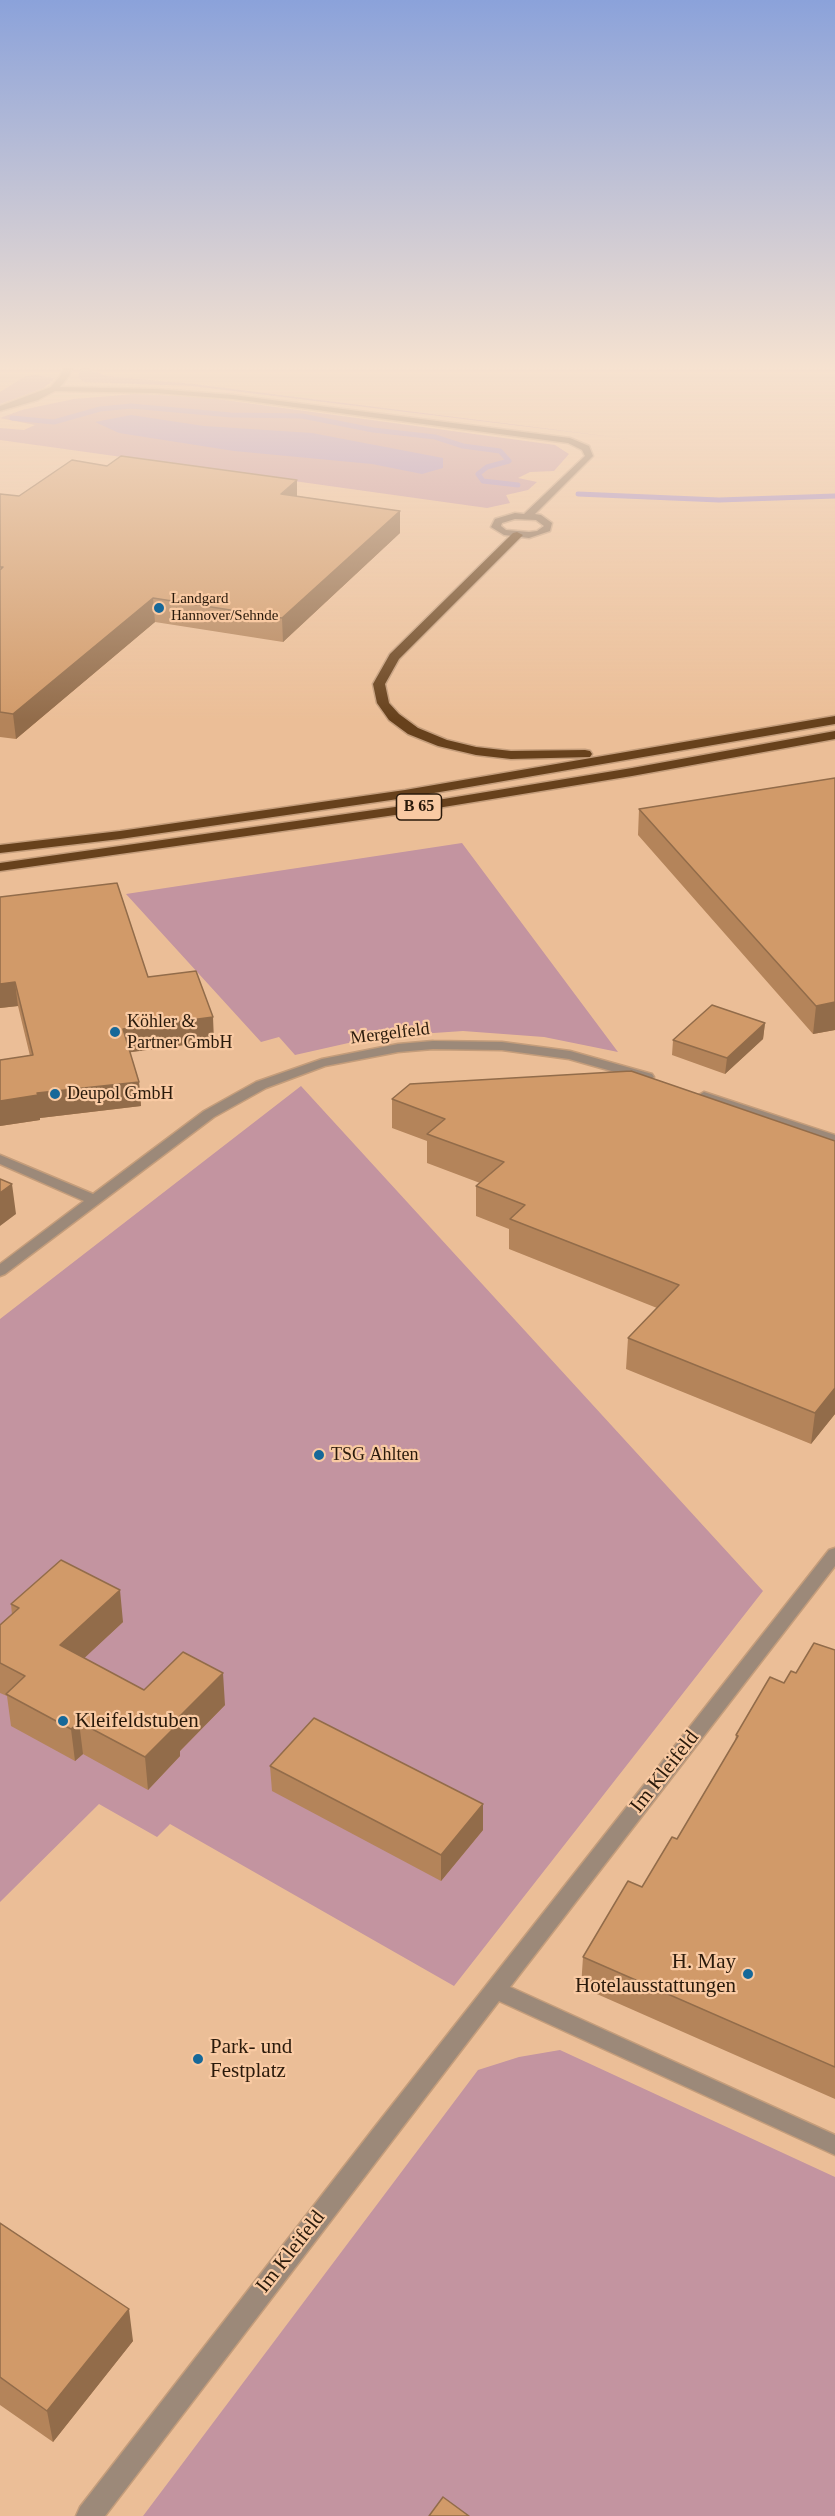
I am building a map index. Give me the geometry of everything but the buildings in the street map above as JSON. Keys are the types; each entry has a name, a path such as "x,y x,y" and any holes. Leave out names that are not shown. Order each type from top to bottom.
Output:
{"highway":[{"path":"517,535 394,657 380,684 383,704 394,717 413,731 443,743 476,751 557,755 662,750"},
{"name":"B 65","path":"0,849 120,835 405,794 835,720"},
{"name":"B 65","path":"0,867 395,812 835,735"}],"street":[{"path":"527,516 560,484"},
{"path":"527,516 546,521 549,525 547,529 529,535 517,535 504,532 496,527 498,521 527,516"},
{"name":"Mergelfeld","path":"0,1271 209,1114 234,1098 291,1073 347,1057 433,1046 502,1046 570,1055 656,1080"},
{"path":"690,1091 835,1140"},
{"path":"0,1159 95,1200"},
{"name":"Im Kleifeld","path":"88,2516 835,1554"},
{"path":"496,1990 835,2145"}],"shaded area":[{"path":"318,484 534,484 528,490 506,495 510,503 487,508"},
{"path":"462,843 618,1052 544,1037 463,1031 375,1037 295,1055 279,1037 261,1042 126,894"},
{"name":"TSG Ahlten","path":"301,1086 763,1591 454,1986 170,1824 157,1837 99,1804 0,1902 0,1319"},
{"path":"560,2050 835,2177 835,2516 143,2516 478,2070 519,2057"}],"waterway":[{"path":"513,484 518,485"},
{"path":"578,494 719,500 835,496"}],"place":[{"name":"Landgard Hannover/Sehnde","path":"159,608"},
{"name":"Köhler & Partner GmbH","path":"115,1032"},
{"name":"Deupol GmbH","path":"55,1094"},
{"name":"TSG Ahlten","path":"319,1455"},
{"name":"Kleifeldstuben","path":"63,1721"},
{"name":"H. May Hotelausstattungen","path":"748,1974"},
{"name":"Park- und Festplatz","path":"198,2059"}]}
